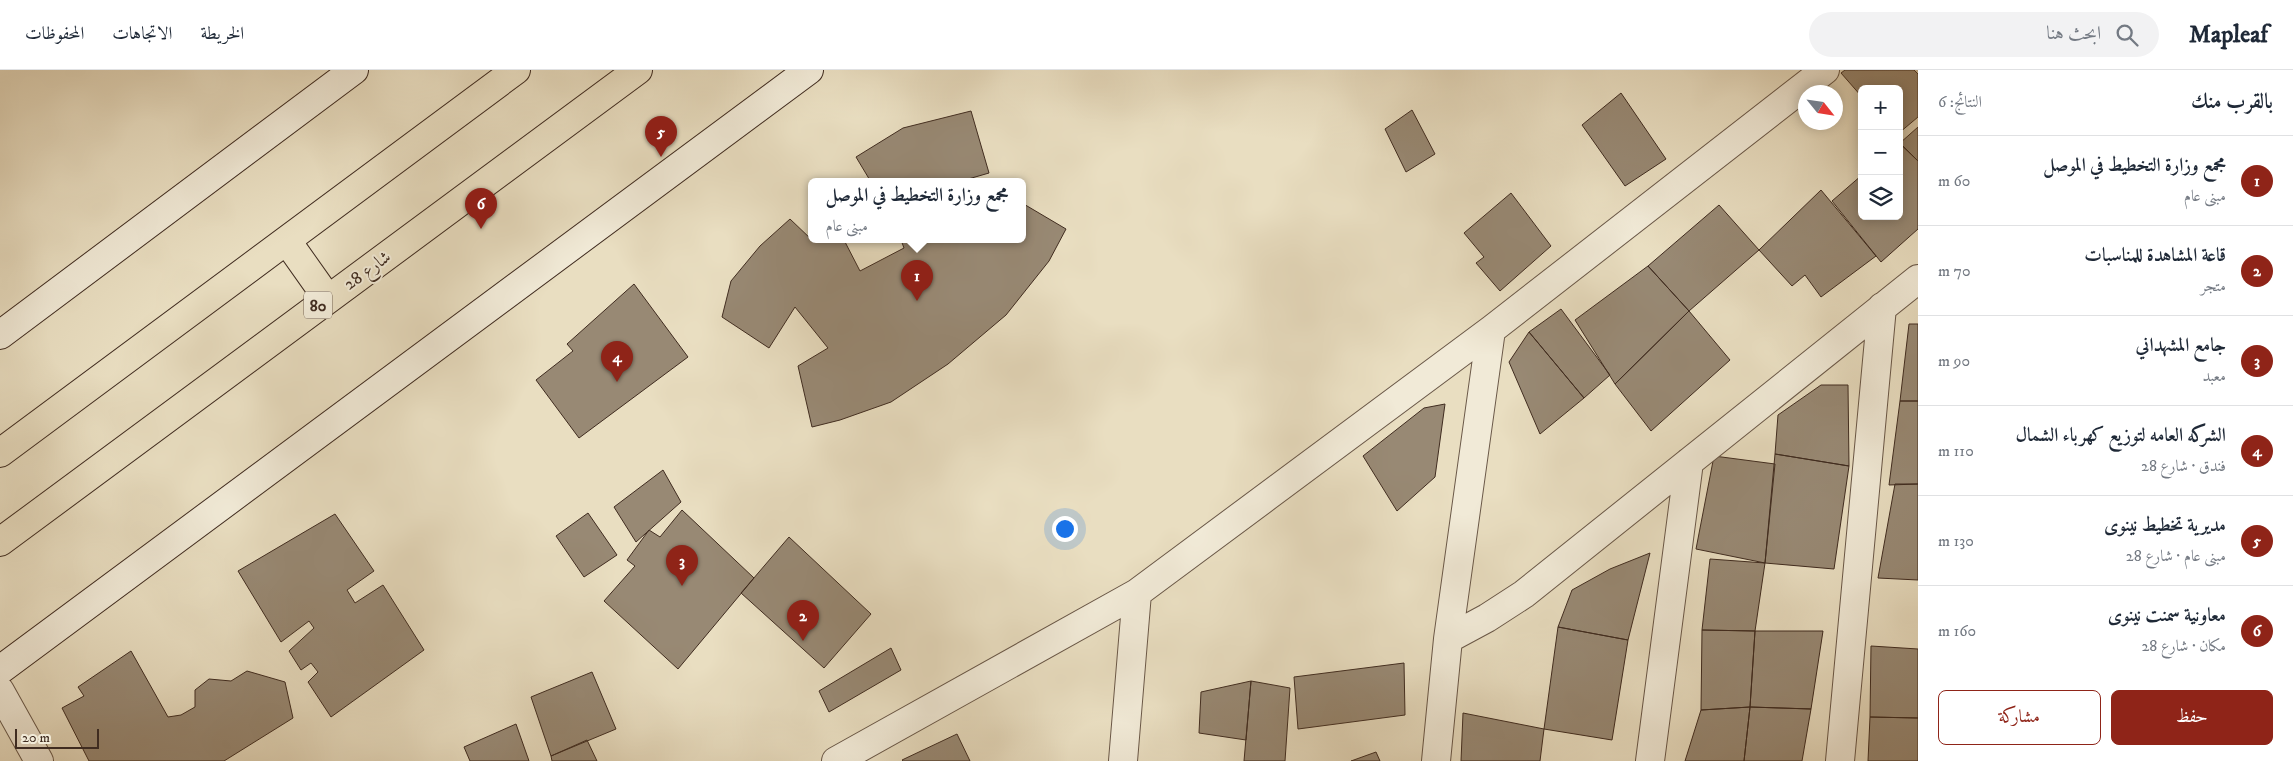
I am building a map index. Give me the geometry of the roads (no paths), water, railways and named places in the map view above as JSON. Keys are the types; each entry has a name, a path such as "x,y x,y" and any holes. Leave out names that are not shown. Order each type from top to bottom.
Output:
{"highway":[{"path":"0,453 516,70"},
{"name":"شارع 28","path":"0,542 638,70"},
{"path":"287,241 328,299"}],"street":[{"path":"0,335 354,70"},
{"path":"0,670 809,70"},
{"path":"836,761 1137,593 1491,330 1825,70"},
{"path":"1448,639 1487,618 1524,594 1918,279"},
{"path":"1840,761 1882,307"},
{"path":"1436,761 1448,639 1491,330"},
{"path":"1650,761 1690,462"},
{"path":"1123,761 1137,593"},
{"path":"0,691 39,761"}],"place":[{"name":"مديرية تخطيط نينوى","path":"661,157"},
{"name":"معاونية سمنت نينوى","path":"481,229"},
{"name":"مجمع وزارة التخطيط في الموصل","path":"917,301"},
{"name":"الشركه العامه لتوزيع كهرباء الشمال","path":"617,382"},
{"name":"جامع المشهداني","path":"682,586"},
{"name":"قاعة المشاهدة للمناسبات","path":"803,641"}]}
